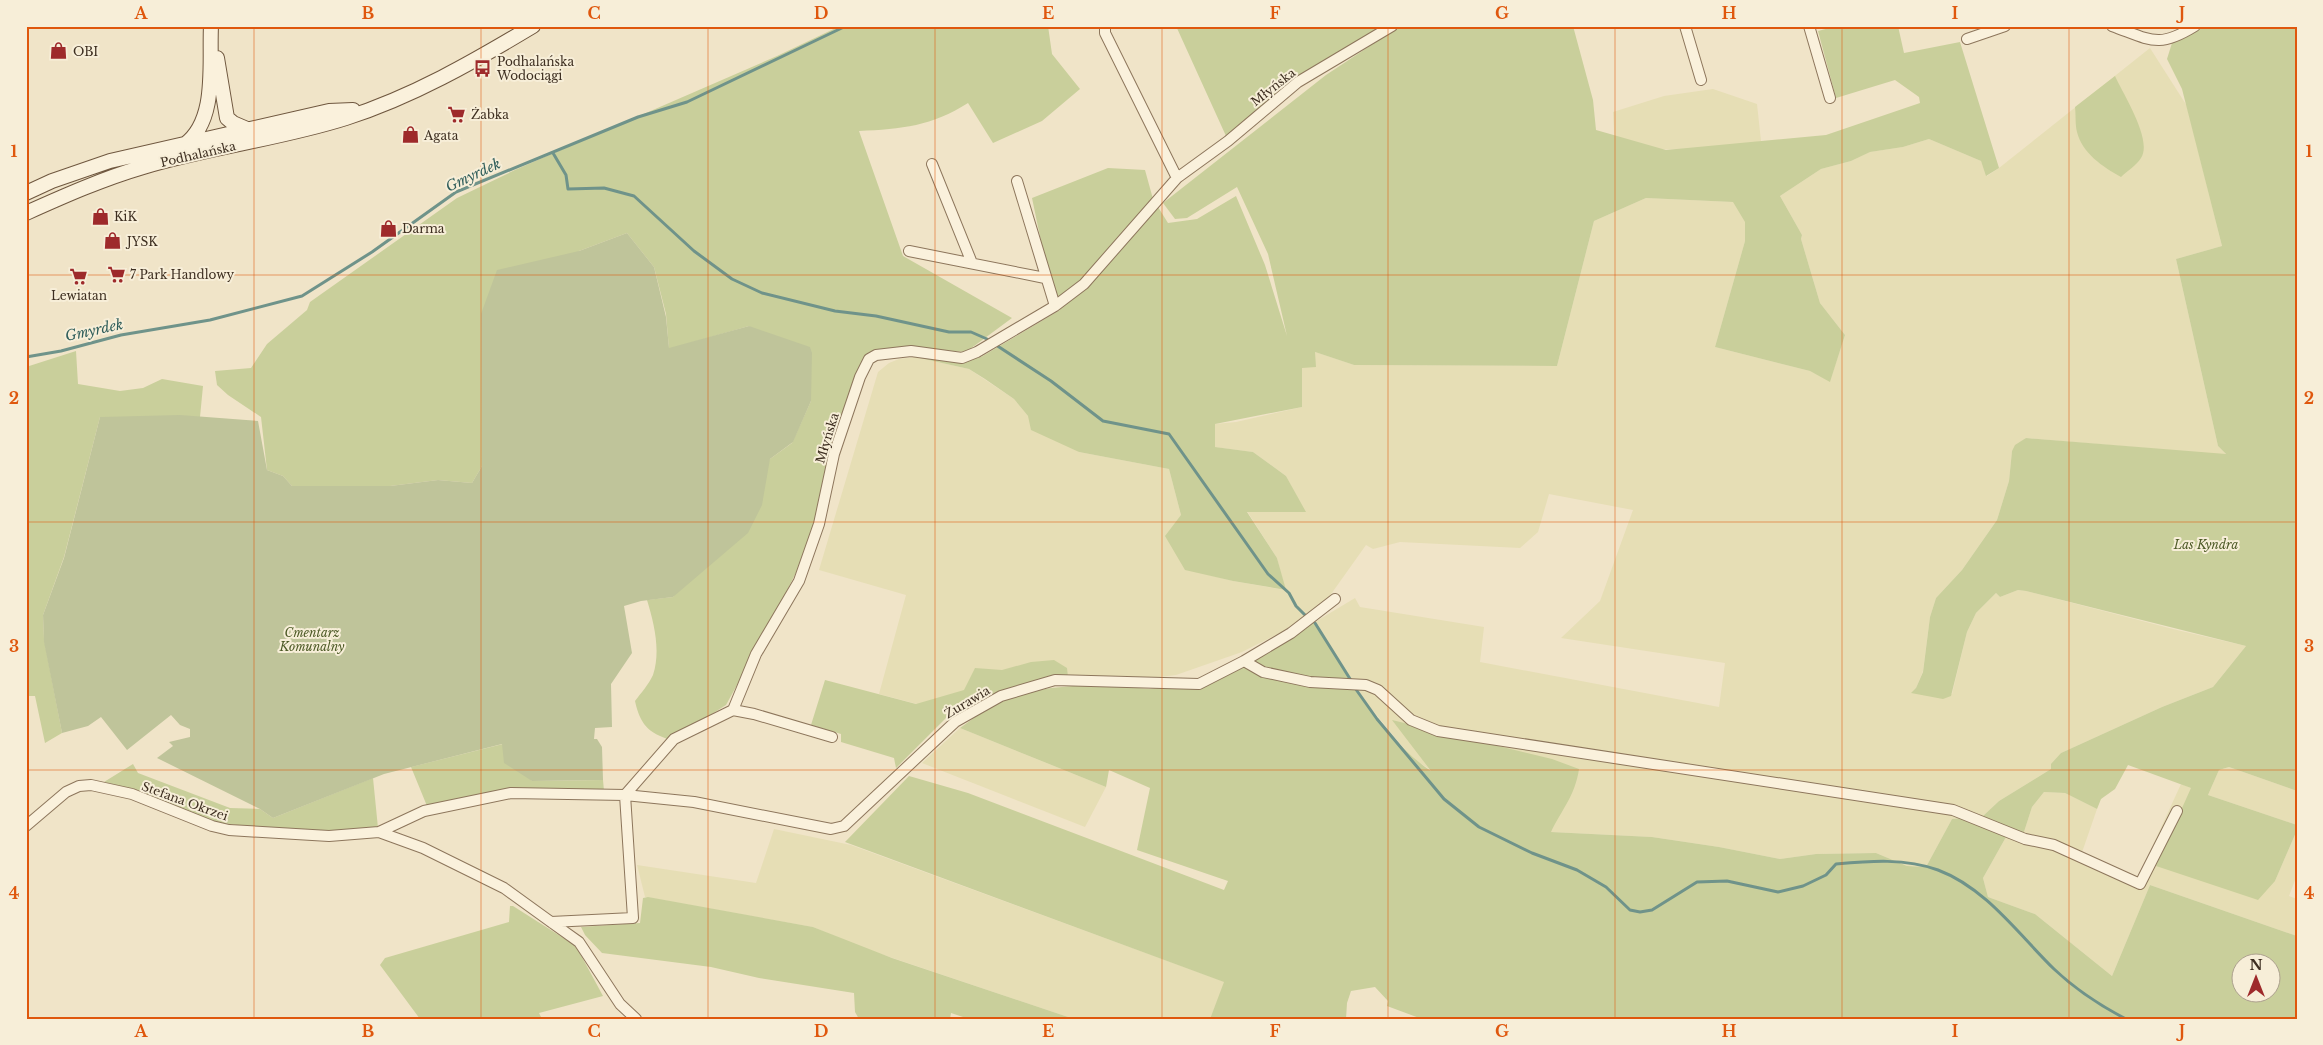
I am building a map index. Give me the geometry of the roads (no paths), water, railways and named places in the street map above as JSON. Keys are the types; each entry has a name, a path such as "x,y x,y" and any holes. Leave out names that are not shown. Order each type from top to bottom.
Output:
{"street":[{"path":"212,26 208,109 211,124 219,136 227,143 237,144"},
{"path":"212,26 221,91 227,118 232,123 247,129"},
{"name":"Podhalańska","path":"26,213 116,175 345,119 416,92 533,26"},
{"path":"1105,26 1105,33 1177,178"},
{"name":"Młyńska","path":"733,710 756,654 799,581 819,524 834,454 860,377 869,359 876,355 911,351 962,358 977,352 1055,306 1084,284 1177,178 1228,141 1298,82 1392,26"},
{"path":"1685,26 1701,80"},
{"path":"1809,26 1830,98"},
{"path":"1967,40 2005,26"},
{"path":"2112,26 2151,40 2163,41 2178,37 2195,26"},
{"name":"Podhalańska","path":"26,193 93,166 247,129 330,112 374,108"},
{"path":"183,145 195,136 208,109"},
{"path":"207,152 217,142 227,118"},
{"path":"932,164 972,263"},
{"path":"1017,181 1055,306"},
{"path":"909,251 1045,278"},
{"name":"Żurawia","path":"625,795 694,802 831,829 844,826 955,722 1001,696 1056,680 1199,684 1244,662 1291,634 1335,599"},
{"path":"1244,662 1263,672 1310,682 1366,685 1378,690 1411,720 1438,731 1953,810 2025,839 2054,845 2140,884 2177,811"},
{"path":"551,922 633,918 625,795 674,739 733,710 754,714 832,737"},
{"name":"Stefana Okrzei","path":"26,826 66,792 79,786 91,785 132,794 212,826 230,830 329,836 379,832 424,811 511,793 625,795"},
{"name":"Stefana Okrzei","path":"379,832 423,848 504,888 579,942 620,1004 636,1019"}],"waterway":[{"name":"Gmyrdek","path":"26,357 61,351 121,335 210,320 302,296 372,252 456,192 638,117 687,102 846,26"},
{"path":"553,153 566,175 568,189 604,188 634,196 694,251 732,279 762,293 835,311 876,316 949,332 971,332 987,339"},
{"path":"996,345 1051,381 1103,421 1169,434 1268,574 1289,593 1296,606 1306,616"},
{"path":"1315,623 1352,682"},
{"path":"1355,688 1377,719 1444,799 1479,827 1532,853 1577,870 1606,887 1630,910 1640,912 1652,910 1697,882 1727,881 1778,892 1803,886 1826,875 1836,864 1887,861 1926,866 1955,878 1987,900 2070,983 2126,1019"}],"place":[{"name":"OBI","path":"59,51"},
{"name":"Podhalańska Wodociągi","path":"483,68"},
{"name":"Żabka","path":"457,114"},
{"name":"Agata","path":"410,135"},
{"name":"KiK","path":"100,216"},
{"name":"Darma","path":"388,228"},
{"name":"JYSK","path":"113,241"},
{"name":"7 Park Handlowy","path":"116,274"},
{"name":"Lewiatan","path":"79,276"}],"park label":[{"name":"Las Kyndra","path":"2206,544"},
{"name":"Cmentarz Komunalny","path":"312,639"}]}
